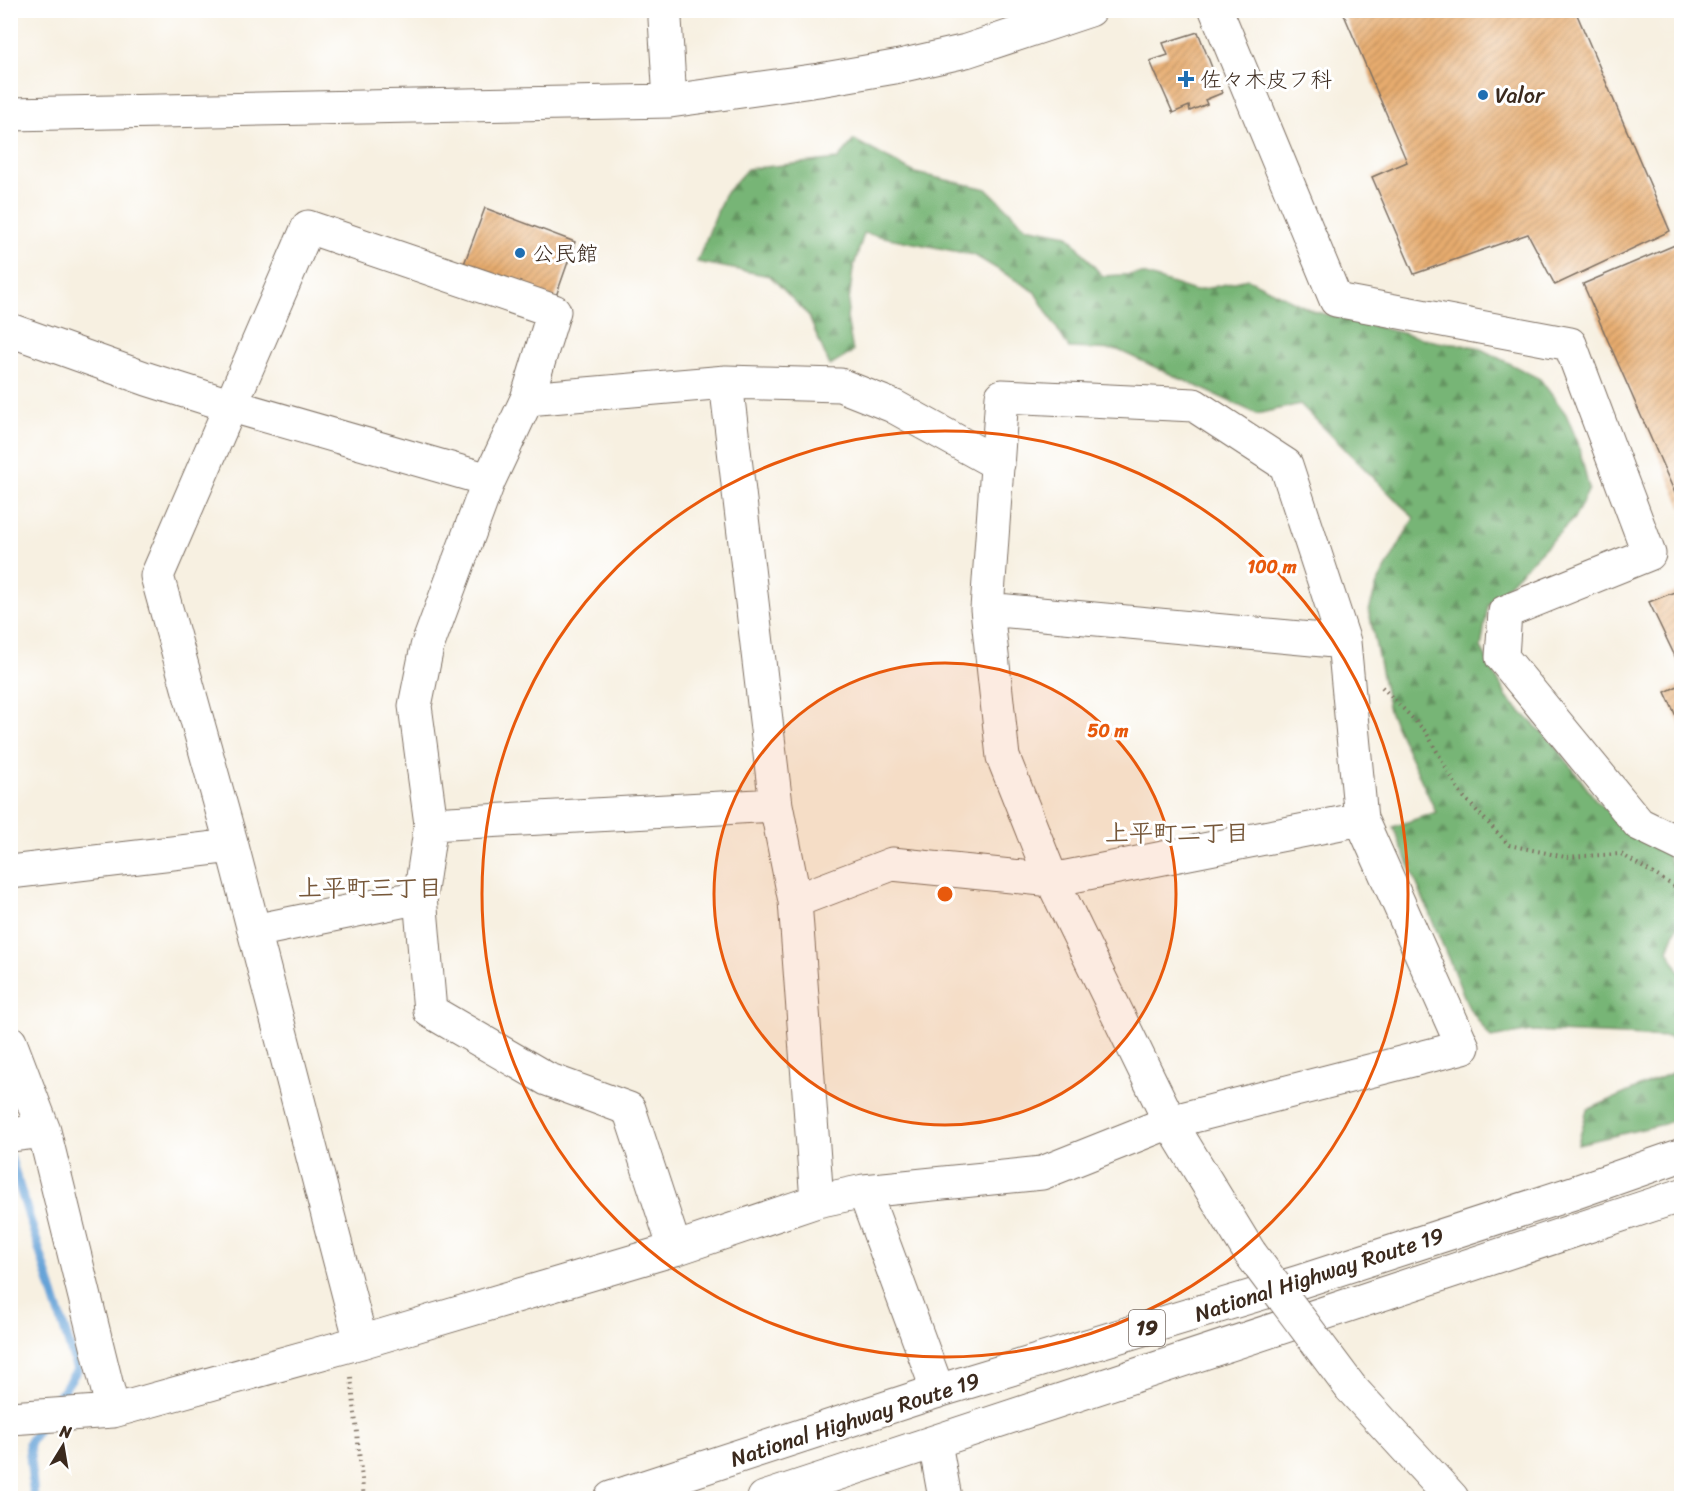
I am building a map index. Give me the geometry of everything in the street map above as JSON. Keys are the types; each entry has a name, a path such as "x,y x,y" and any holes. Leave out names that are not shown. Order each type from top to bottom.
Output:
{"main road":[{"path":"667,10 665,20 670,101"},
{"path":"10,114 670,101 895,67 966,51 1090,10"},
{"path":"1216,10 1336,300 1570,344 1650,554 1505,612 1502,657 1639,824 1682,844"},
{"path":"354,1344 254,931 158,576 308,227 554,311 526,399 489,480 426,647 415,706 432,824 420,897 430,1011 547,1078 629,1108 675,1249"},
{"path":"10,330 147,379 232,406 489,480"},
{"path":"526,399 726,382 840,385 893,406 998,464"},
{"path":"726,382 776,805 795,901 817,1201"},
{"path":"10,1418 113,1411 354,1344 675,1249 817,1201 864,1191 1042,1173 1170,1122 1463,1047 1362,819 1345,657 1286,465 1194,405 1002,396 987,609 1003,757 1052,880 1170,1122 1250,1253 1351,1388 1452,1498"},
{"path":"987,609 1345,657"},
{"path":"432,824 776,805"},
{"path":"795,901 892,864 1052,880 1362,819"},
{"path":"10,872 232,846"},
{"path":"254,931 420,897"},
{"path":"10,1042 44,1131 113,1411"},
{"path":"10,1135 44,1131"},
{"name":"National Highway Route 19","path":"611,1498 938,1391 1299,1282 1682,1155"},
{"path":"864,1191 938,1391"},
{"name":"National Highway Route 19","path":"764,1498 1682,1195"},
{"path":"935,1443 945,1498"}],"path":[{"path":"1345,657 1376,681 1426,732 1461,794 1509,845 1565,857 1621,854 1682,891"},
{"path":"354,1344 364,1498"}],"green space":[{"path":"854,140 915,173 987,189 1026,227 1068,235 1102,276 1143,274 1195,291 1248,279 1313,311 1438,342 1477,347 1540,379 1566,414 1578,443 1589,489 1575,517 1488,605 1481,648 1508,699 1555,745 1595,799 1622,824 1663,847 1674,869 1681,917 1668,950 1681,974 1681,1046 1670,1037 1531,1031 1491,1038 1469,1008 1393,827 1436,812 1389,711 1369,611 1377,584 1414,518 1300,404 1257,414 1118,350 1069,348 1034,291 974,255 864,233 853,269 847,318 853,352 830,366 808,315 770,276 697,262 724,195 747,169 838,159"},
{"path":"1681,1069 1681,1116 1664,1124 1578,1144 1587,1110"}],"building":[{"path":"1342,10 1575,10 1670,231 1555,285 1528,234 1414,274 1372,177 1407,162"},
{"path":"1198,32 1222,93 1205,100 1207,104 1190,111 1189,106 1173,113 1150,61 1168,55 1163,43"},
{"name":"公民館","path":"485,208 575,242 555,299 464,264"},
{"path":"1682,242 1682,509 1583,284"},
{"path":"1682,589 1682,671 1649,602"},
{"path":"1682,684 1682,729 1665,692"}],"waterway":[{"path":"10,1156 77,1370 52,1407"},
{"path":"34,1498 29,1443 42,1424"}],"place":[{"name":"佐々木皮フ科","path":"1186,79"},
{"name":"Valor","path":"1483,95"},
{"name":"公民館","path":"520,253"}],"district":[{"name":"上平町二丁目","path":"1177,833"},
{"name":"上平町三丁目","path":"370,888"}]}
